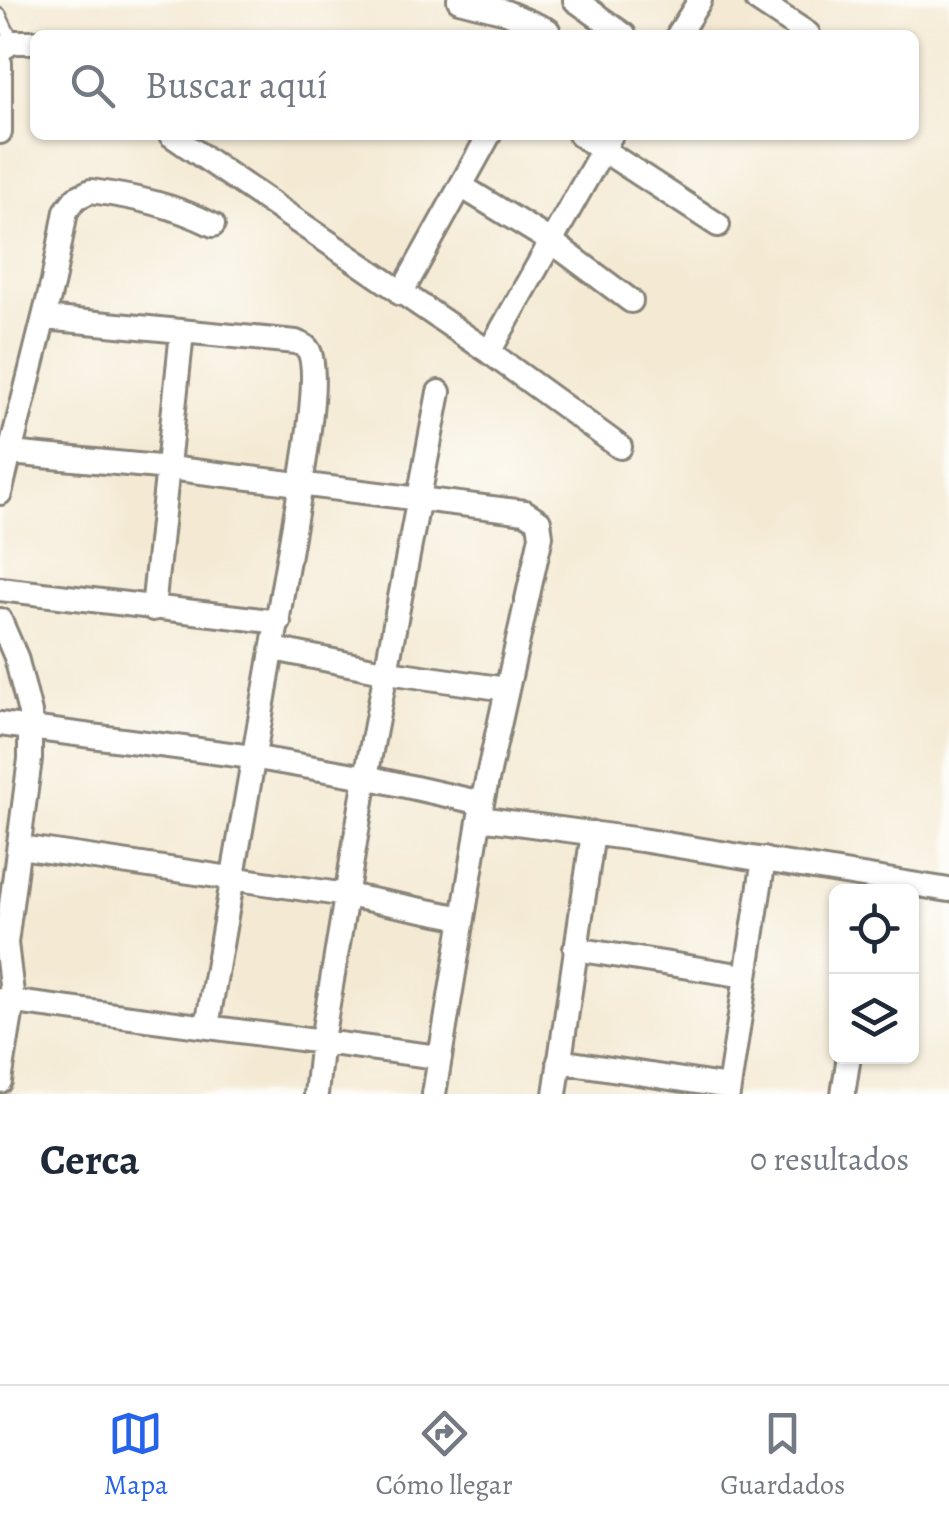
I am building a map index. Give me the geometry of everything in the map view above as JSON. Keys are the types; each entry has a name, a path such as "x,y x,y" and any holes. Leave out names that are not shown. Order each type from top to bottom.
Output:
{"street":[{"path":"548,30 564,0"},
{"path":"575,0 617,30"},
{"path":"681,30 700,0"},
{"path":"757,0 802,30"},
{"path":"469,2 506,12 543,30"},
{"path":"0,63 0,132"},
{"path":"178,140 489,352 620,448"},
{"path":"400,294 486,140"},
{"path":"489,352 606,142 718,224"},
{"path":"461,186 552,242 632,301"},
{"path":"0,493 5,452 45,318 66,211 91,191 155,202 213,226"},
{"path":"45,318 296,342 309,351 311,406 301,484 207,1026"},
{"path":"153,609 182,332"},
{"path":"316,1094 366,777 439,392"},
{"path":"5,452 170,468 525,512 539,521 541,536 481,810 434,1094"},
{"path":"0,589 280,622"},
{"path":"0,620 24,685 30,730 20,846 6,943 0,1081"},
{"path":"274,649 388,672 506,689"},
{"path":"0,724 366,777 481,810 593,833 764,860 873,884"},
{"path":"555,1094 593,833"},
{"path":"20,846 346,895 463,918"},
{"path":"558,1062 729,1090 764,860"},
{"path":"919,888 949,890"},
{"path":"575,949 745,976"},
{"path":"6,1001 438,1057"},
{"path":"843,1094 848,1064"}],"lane":[{"path":"0,16 16,45"}]}
